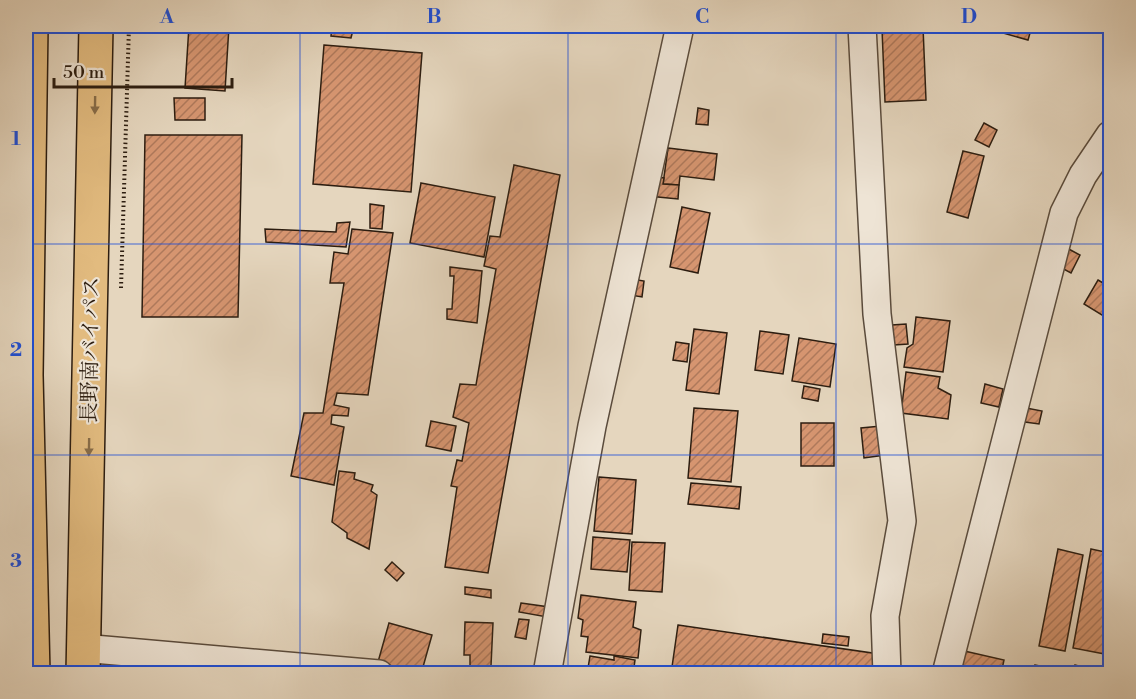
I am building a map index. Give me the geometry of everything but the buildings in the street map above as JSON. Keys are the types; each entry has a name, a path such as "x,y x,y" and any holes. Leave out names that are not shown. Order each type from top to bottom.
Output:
{"highway":[{"path":"30,655 26,375 27,165 31,26"},
{"name":"長野南バイパス","path":"82,661 87,578 96,26"}],"street":[{"path":"547,674 592,426 680,26"},
{"path":"862,26 877,314 902,521 885,616 887,674"},
{"path":"946,674 1064,213 1083,175 1110,135"},
{"path":"82,661 379,674"}]}
